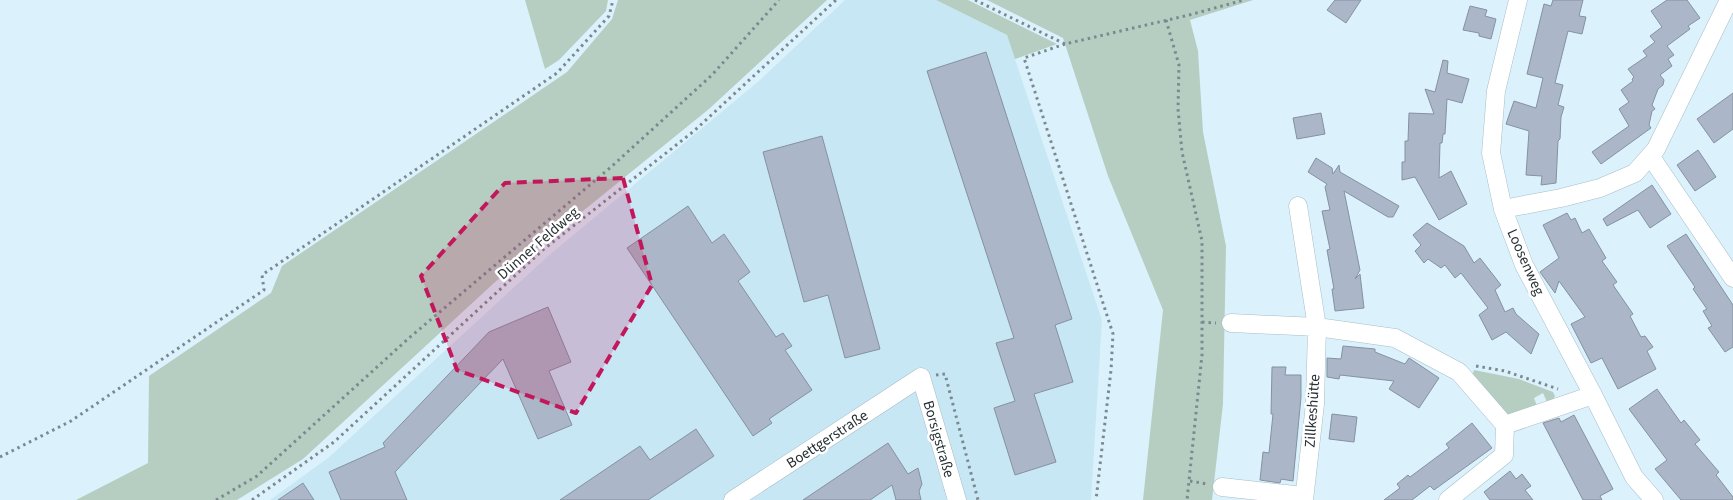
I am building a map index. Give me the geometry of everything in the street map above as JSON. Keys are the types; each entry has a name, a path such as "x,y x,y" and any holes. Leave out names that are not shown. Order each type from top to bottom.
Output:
{"street":[{"name":"Loosenweg","path":"1518,0 1496,91 1492,153 1503,209 1524,265 1587,397 1634,477 1654,500"},
{"path":"1503,209 1600,188 1635,173 1651,157 1656,149 1729,0"},
{"path":"1651,157 1733,278"},
{"name":"Zillkeshütte","path":"1222,487 1304,498 1315,404 1317,327 1298,206"},
{"path":"1231,323 1317,327 1395,338 1459,372 1505,425 1504,455 1448,500"},
{"name":"Boettgerstraße","path":"733,500 921,377"},
{"name":"Borsigstraße","path":"921,377 957,500"},
{"path":"1505,425 1587,397"}],"path":[{"path":"0,457 71,421 264,290 262,275 557,73 609,16 614,0"},
{"path":"216,500 257,476 409,338 610,167 712,75 779,0"},
{"name":"Dünner Feldweg","path":"252,500 334,442 544,249 694,131 836,0"},
{"path":"975,0 1065,44"},
{"path":"1096,500 1112,370 1113,334 1024,58 1065,44 1244,0"},
{"path":"1166,20 1179,65 1178,109 1182,152 1202,241 1202,355 1187,500"},
{"path":"1459,372 1474,366 1505,371 1587,397"},
{"path":"921,377 945,374 978,500"}],"highlighted area":[{"path":"623,178 652,285 576,413 457,370 421,276 505,183"}],"shaded area":[{"path":"845,0 936,0 1007,35 1102,320 1091,500 270,500 328,458 547,257 760,80"}],"green space":[{"path":"525,0 608,0 606,11 559,60 545,69"},
{"path":"618,0 827,0 709,109 494,283 303,459 237,500 76,500 148,463 149,376 271,293 282,266 567,72 612,19"},
{"path":"936,0 968,0 1057,44 1015,59 1007,35"},
{"path":"987,0 1253,0 1190,20 1198,51 1203,132 1226,246 1223,404 1212,500 1143,500 1163,310 1108,176 1063,38"},
{"path":"1474,370 1519,379 1553,392 1555,396 1553,400 1547,402 1543,393 1534,398 1537,406 1507,417 1472,376"}],"building":[{"path":"1335,0 1361,0 1346,23 1327,10"},
{"path":"1553,0 1583,0 1579,16 1586,17 1582,34 1568,31 1555,83 1563,85 1558,105 1564,107 1561,117 1560,139 1558,141 1556,183 1541,185 1542,176 1526,175 1529,131 1506,124 1514,101 1536,108 1543,78 1527,74 1544,4 1551,6"},
{"path":"1667,0 1687,0 1700,18 1688,26 1690,29 1667,46 1674,55 1668,59 1672,66 1660,75 1664,80 1663,85 1658,89 1652,105 1655,109 1652,111 1649,125 1651,128 1601,164 1592,152 1629,126 1619,109 1629,102 1621,90 1633,81 1634,77 1628,69 1647,56 1643,51 1655,42 1650,36 1662,27 1651,11"},
{"path":"1470,6 1487,10 1485,16 1496,19 1491,39 1479,36 1479,33 1463,30"},
{"path":"986,52 1072,319 1055,325 1073,382 1034,394 1056,462 1015,475 994,408 1015,401 996,343 1014,338 927,71"},
{"path":"1443,60 1448,61 1447,73 1469,79 1462,103 1447,99 1445,134 1443,134 1442,143 1440,143 1439,178 1451,171 1467,204 1439,220 1415,177 1402,180 1402,162 1405,162 1405,141 1408,141 1409,113 1434,114 1425,89 1435,92"},
{"path":"1733,93 1733,129 1714,143 1697,119"},
{"path":"1321,113 1325,134 1297,139 1293,118"},
{"path":"822,136 880,349 845,358 828,295 804,302 763,152"},
{"path":"1698,150 1716,177 1695,191 1677,165"},
{"path":"1316,158 1332,168 1333,174 1339,165 1340,172 1399,206 1393,217 1388,217 1344,191 1360,270 1355,279 1360,274 1364,308 1335,311 1332,289 1334,289 1327,250 1330,249 1322,211 1330,210 1325,187 1327,184 1308,172"},
{"path":"1652,185 1671,214 1650,228 1638,210 1607,226 1603,219"},
{"path":"688,206 712,243 724,234 750,272 738,281 776,337 783,333 792,346 785,350 812,390 769,419 772,423 753,436 627,248"},
{"path":"1567,213 1571,220 1575,218 1582,233 1589,229 1606,258 1602,261 1617,282 1613,285 1633,314 1630,316 1641,337 1645,336 1653,347 1647,351 1656,369 1618,389 1602,358 1591,363 1571,324 1585,317 1559,281 1555,293 1540,272 1559,258 1543,225"},
{"path":"1427,223 1464,246 1474,263 1480,258 1501,285 1495,290 1505,312 1513,308 1516,314 1539,334 1531,354 1506,332 1492,340 1479,315 1488,308 1461,273 1455,278 1445,265 1441,268 1428,259 1424,263 1415,251 1421,245 1413,235"},
{"path":"1686,234 1733,305 1733,347 1725,352 1708,328 1712,326 1703,311 1707,309 1693,289 1695,287 1667,246"},
{"path":"548,307 571,362 549,371 572,425 538,439 503,359 395,472 407,500 341,500 329,472 385,447 383,443 489,332"},
{"path":"1343,346 1375,349 1375,352 1405,364 1409,358 1439,378 1419,408 1389,389 1394,381 1340,375 1339,379 1327,377 1327,358 1341,359"},
{"path":"1272,367 1286,367 1285,375 1301,375 1301,397 1293,481 1281,479 1280,483 1260,480 1263,452 1269,453 1273,414 1271,414"},
{"path":"1657,389 1681,423 1684,420 1700,440 1695,444 1719,472 1716,475 1733,497 1733,500 1681,500 1655,469 1667,460 1629,409"},
{"path":"1332,414 1357,417 1354,442 1329,439"},
{"path":"1574,415 1613,489 1600,496 1602,500 1583,500 1543,423 1559,418 1561,422"},
{"path":"1472,423 1492,448 1434,490 1430,486 1412,500 1384,500 1400,488 1397,484 1408,475 1410,477 1449,448 1446,444"},
{"path":"696,429 714,456 648,500 560,500 640,446 650,460"},
{"path":"888,443 908,474 918,468 922,484 919,491 921,500 896,500 892,485 870,500 803,500"},
{"path":"1510,471 1516,479 1522,474 1531,486 1525,490 1533,500 1490,500 1484,492"},
{"path":"303,483 314,500 278,500"}]}
